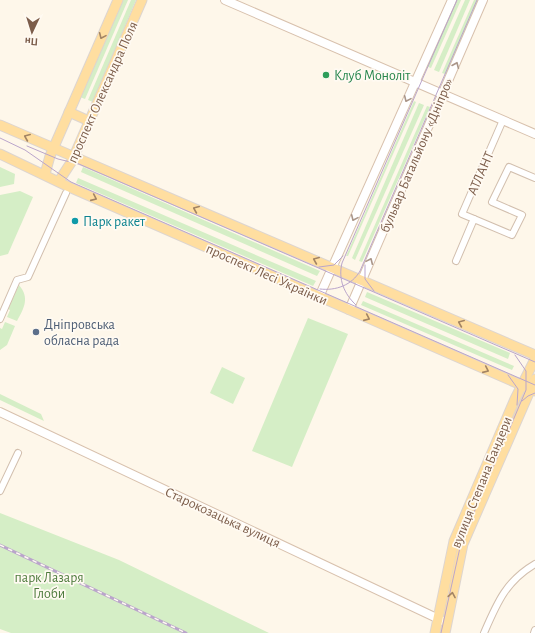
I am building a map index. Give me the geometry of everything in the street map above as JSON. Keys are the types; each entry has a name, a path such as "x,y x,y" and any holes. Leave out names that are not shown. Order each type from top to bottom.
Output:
{"main road":[{"name":"проспект Олександра Поля","path":"45,174 46,166 53,148 118,0"},
{"name":"проспект Олександра Поля","path":"59,181 68,170 142,0"},
{"path":"69,112 89,121"},
{"path":"0,125 535,356"},
{"name":"проспект Лесі Українки","path":"0,154 534,392"},
{"name":"вулиця Степана Бандери","path":"435,633 454,541 515,399 535,359"},
{"path":"502,377 511,384 515,399"},
{"name":"вулиця Степана Бандери","path":"445,633 463,544 524,404 534,392 535,379"}],"street":[{"path":"225,0 535,134"},
{"path":"319,297 452,0"},
{"name":"бульвар Батальйону «Дніпро»","path":"349,310 483,0"},
{"name":"АТЛАНТ","path":"503,120 462,214 473,221 512,235 522,215 492,202 509,167 535,178"},
{"path":"0,319 17,280 28,277 66,193"},
{"path":"473,221 471,226 468,233 456,261 473,221"},
{"name":"Старокозацька вулиця","path":"0,412 447,623"},
{"path":"0,491 18,453"},
{"path":"484,633 504,590 516,577 535,564"}],"green space":[{"path":"123,0 128,0 85,99 80,97"},
{"path":"131,0 136,0 93,102 88,100"},
{"path":"454,0 461,0 431,68 425,66"},
{"path":"465,0 470,0 439,72 434,70"},
{"path":"474,0 480,0 448,75 442,73"},
{"path":"414,101 416,102 348,256 346,256"},
{"path":"419,103 424,105 355,260 352,258"},
{"path":"427,106 430,107 362,262 359,261"},
{"path":"0,167 15,174 14,184 0,187"},
{"path":"83,167 320,271 317,276 81,172"},
{"path":"78,178 316,281 313,286 76,183"},
{"path":"20,191 33,197 8,254 0,256 0,195"},
{"path":"19,285 24,294 25,303 17,321 7,317 10,310 8,309"},
{"path":"367,292 510,353 508,359 365,297"},
{"path":"363,301 514,366 512,370 361,305"},
{"path":"308,318 348,334 292,467 252,451"},
{"path":"5,322 15,326 7,345 0,350 0,328 2,329"},
{"path":"222,367 245,378 233,404 210,393"},
{"path":"0,394 41,414 44,421 0,400"},
{"name":"парк Лазаря Глоби","path":"0,513 119,560 269,633 11,633 0,629"}],"tram line":[{"path":"356,305 348,296 343,286 341,275 342,263 457,0"},
{"path":"320,289 332,289 343,286 353,280 360,271 477,0"},
{"path":"0,138 25,150 71,182 535,385"},
{"path":"27,146 58,159 79,164 535,362"},
{"path":"319,267 334,265 343,256"},
{"path":"365,265 365,279 374,291"},
{"path":"441,633 461,543 526,390 526,371 515,355"},
{"path":"508,375 518,389 517,405"},
{"path":"522,401 535,393"}],"railway":[{"path":"0,545 186,633"}],"place":[{"name":"Клуб Моноліт","path":"326,75"},
{"name":"Парк ракет","path":"75,221"},
{"name":"Дніпровська обласна рада","path":"36,332"}]}
